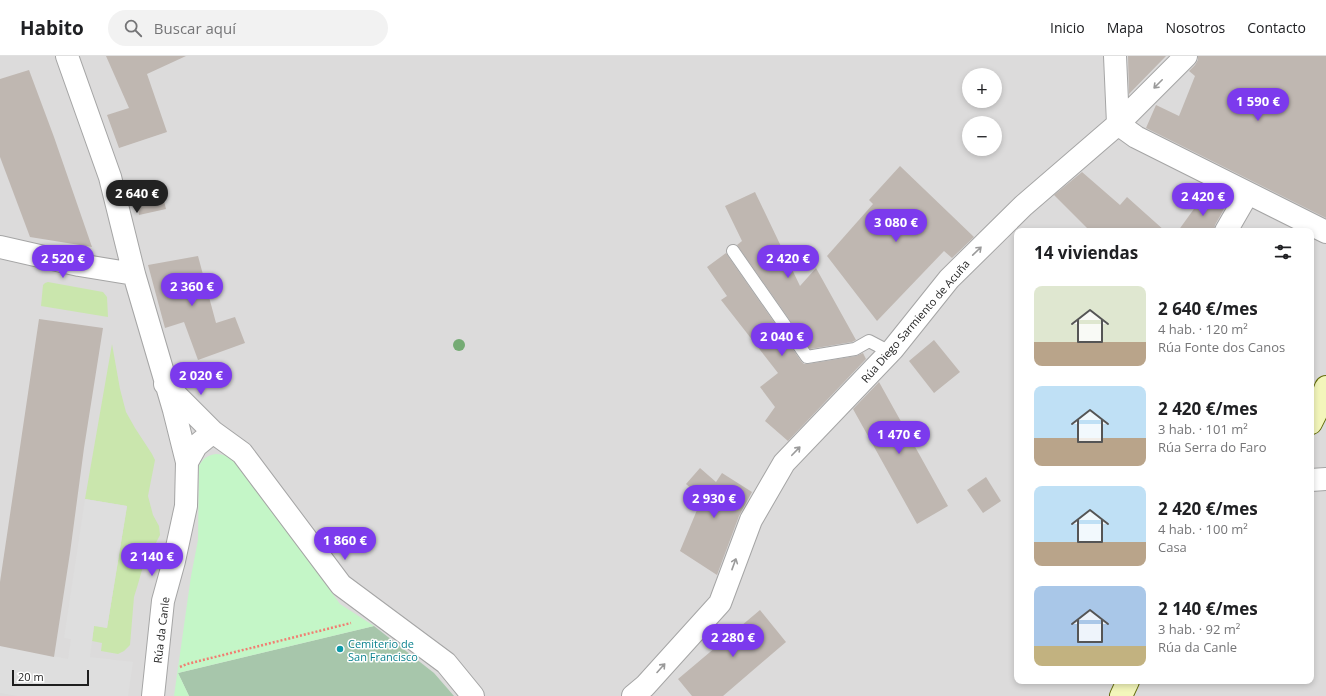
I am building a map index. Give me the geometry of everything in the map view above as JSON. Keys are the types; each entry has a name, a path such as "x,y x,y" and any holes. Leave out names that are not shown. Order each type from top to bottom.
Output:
{"main road":[{"path":"1314,417 1326,387"},
{"path":"1121,696 1127,684"}],"street":[{"path":"67,56 110,177 134,274 165,384 174,410 187,462"},
{"path":"1115,56 1118,124 1136,137 1326,232"},
{"name":"Rúa Diego Sarmiento de Acuña","path":"633,696 645,686 720,603 751,520 784,463 890,352 949,279 1023,206 1118,124 1186,56"},
{"path":"1228,228 1248,193"},
{"path":"0,247 79,265 134,274"},
{"path":"165,384 213,432 242,453 341,585 446,664 473,696"},
{"name":"Rúa da Canle","path":"154,687 163,601 174,561 186,506 187,462 196,446 213,432"},
{"path":"1314,480 1326,479"}],"lane":[{"path":"733,251 807,357 855,349 869,341 890,352"}],"path":[{"path":"154,687 187,664 382,616"}],"shaded area":[{"path":"0,56 1326,56 1326,696 0,696"},
{"path":"85,499 127,506 107,628 94,626 90,657 133,662 128,696 17,696 0,693 0,646 68,659 71,639 64,638"}],"green space":[{"path":"48,282 103,292 107,297 108,317 41,306 43,285"},
{"path":"112,344 120,389 126,412 155,460 148,496 153,515 159,526 160,535 142,570 134,597 130,645 118,654 101,651 102,643 92,641 94,625 107,628 127,506 85,499"},
{"path":"216,454 229,457 244,470 340,604 374,626 178,673 189,696 174,696 191,576 198,540 199,466 206,457"},
{"name":"Cemiterio de San Francisco","path":"374,626 434,673 454,696 189,696 178,673"}],"building":[{"path":"106,56 186,56 147,74 167,132 119,148 107,115 129,108"},
{"path":"1128,56 1166,56 1129,94"},
{"path":"1198,56 1326,56 1326,218 1146,128 1156,105 1179,116 1195,76 1189,71 1198,60"},
{"path":"29,70 92,247 30,237 0,157 0,79"},
{"path":"900,166 974,237 952,258 944,251 877,321 827,256 873,204 869,200"},
{"path":"1082,172 1120,205 1127,197 1162,228 1087,228 1054,195"},
{"path":"161,189 166,209 139,215 135,195"},
{"path":"755,192 800,286 816,268 856,340 810,349 737,245 742,241 725,206"},
{"path":"1204,195 1224,209 1214,228 1180,228"},
{"path":"726,253 804,364 856,356 863,353 866,359 788,441 765,421 775,407 760,387 778,373 721,300 727,296 707,267"},
{"path":"198,256 216,323 235,317 245,343 198,360 184,322 165,328 148,265"},
{"path":"39,319 103,328 54,657 0,646 0,582"},
{"path":"934,340 960,372 934,393 909,361"},
{"path":"879,382 948,506 917,524 853,409"},
{"path":"700,468 716,482 722,473 752,492 739,516 717,575 680,551 702,498 686,484"},
{"path":"986,477 1001,501 983,513 967,490"},
{"path":"760,610 786,642 723,696 692,696 678,679"}],"place":[{"name":"Cemiterio de San Francisco","path":"340,649"}]}
